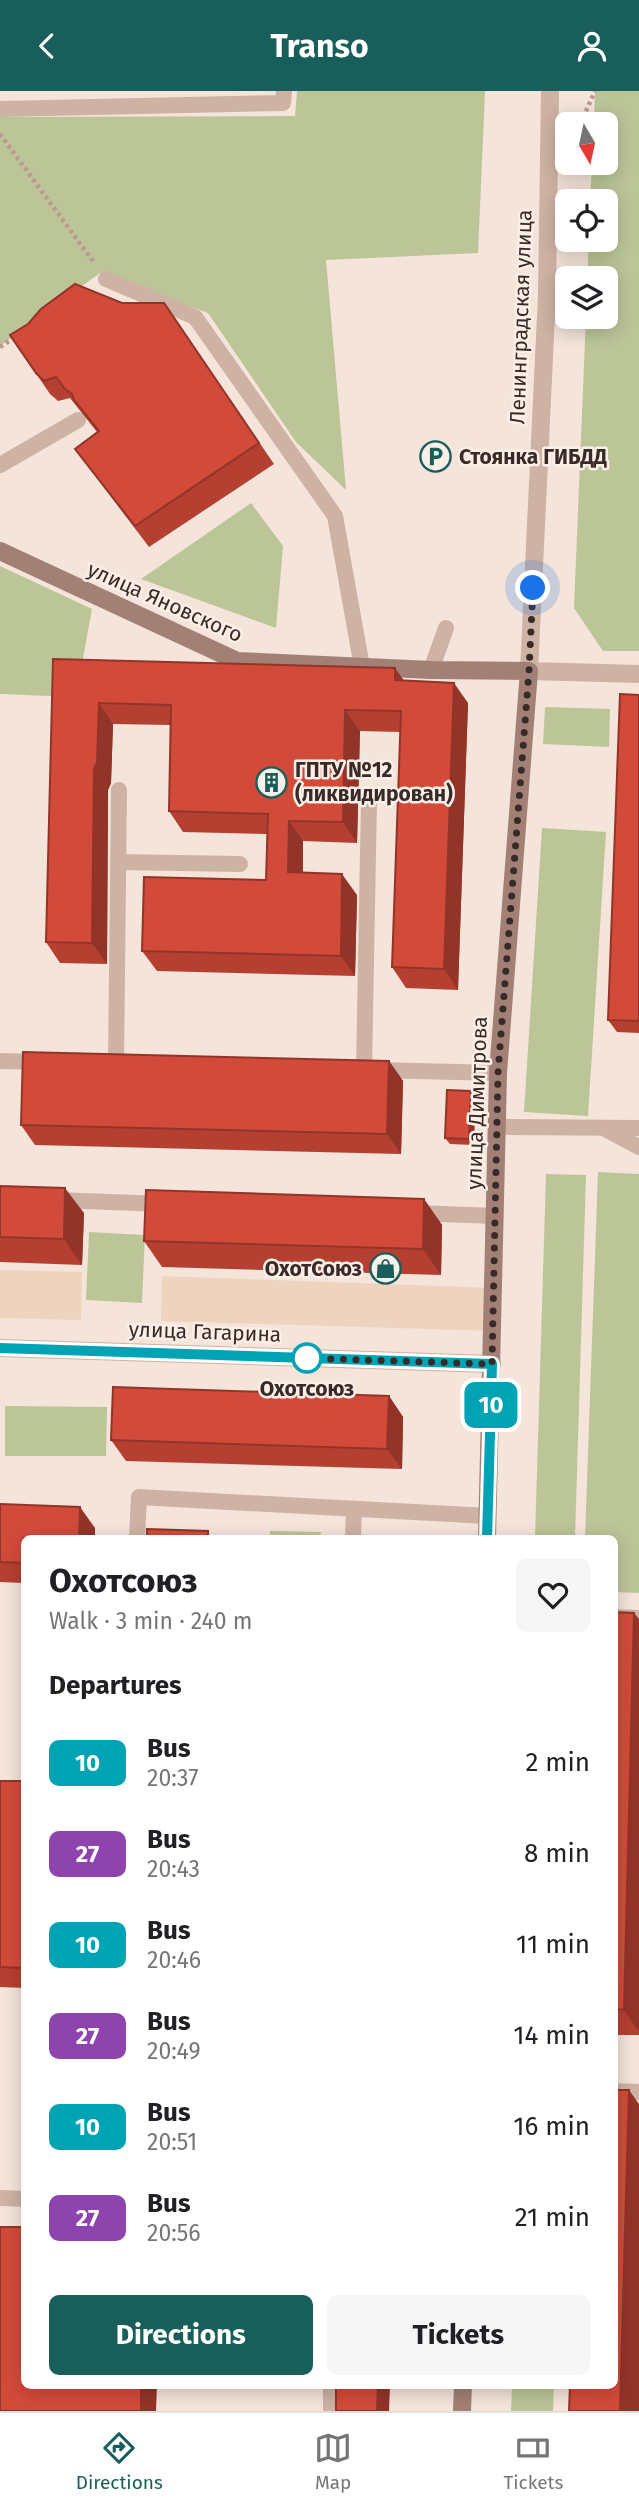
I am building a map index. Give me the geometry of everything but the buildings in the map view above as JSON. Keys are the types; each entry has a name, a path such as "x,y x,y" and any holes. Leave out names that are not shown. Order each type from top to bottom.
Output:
{"main road":[{"name":"улица Яновского","path":"0,551 237,661 431,670 529,671"},
{"name":"улица Димитрова","path":"487,1535 498,1073 529,671"},
{"path":"462,2411 463,2389"}],"street":[{"name":"Ленинградская улица","path":"529,671 547,295 550,91"},
{"path":"529,671 639,674"},
{"name":"улица Гагарина","path":"0,1348 492,1364"}],"lane":[{"path":"0,109 283,103 284,91"},
{"path":"106,279 195,317 335,516 362,667"},
{"path":"0,465 78,420"},
{"path":"431,670 446,628"},
{"path":"120,790 109,1063 144,1064"},
{"path":"369,799 357,1070 498,1073"},
{"path":"118,862 240,864"},
{"path":"0,1061 64,1062"},
{"path":"497,1127 639,1128"},
{"path":"603,1128 639,1147"},
{"path":"39,1200 177,1205"},
{"path":"398,1212 495,1216"},
{"path":"137,1535 139,1497 487,1516"},
{"path":"353,1535 354,1509"},
{"path":"618,1617 639,1618"},
{"path":"618,2091 639,2092"},
{"path":"0,2198 21,2199"},
{"path":"331,2389 331,2411"}],"path":[{"path":"585,112 595,91"},
{"path":"0,134 106,279"},
{"path":"0,347 23,332"}],"green space":[{"path":"297,91 485,91 478,253 326,260 346,490 296,442 208,313 100,273 0,346 0,117 295,116"},
{"path":"595,91 639,91 639,651 603,651 574,608 586,329 618,329 618,266 588,266 588,252 618,252 618,189 591,189 591,175 618,175 618,112 594,112"},
{"path":"251,503 283,546 276,628 141,579"},
{"path":"0,566 92,609 76,697 0,694"},
{"path":"545,707 610,709 609,747 543,744"},
{"path":"542,828 606,832 588,1116 524,1112"},
{"path":"598,1172 639,1174 639,1593 618,1592 618,1535 585,1535"},
{"path":"546,1174 586,1175 575,1535 535,1535"},
{"path":"89,1232 145,1235 142,1303 86,1300"},
{"path":"5,1406 107,1407 106,1456 5,1456"},
{"path":"270,1531 321,1532 320,1535 270,1535"},
{"path":"512,2389 554,2389 553,2411 511,2411"}],"shaded area":[{"path":"0,1270 82,1272 81,1320 0,1318"},
{"path":"162,1276 493,1288 493,1331 161,1321"}],"bus line":[{"name":"10","path":"0,1348 492,1364 487,1535"}],"place":[{"name":"Стоянка ГИБДД","path":"436,457"},
{"name":"ГПТУ №12 (ликвидирован)","path":"272,782"},
{"name":"ОхотСоюз","path":"385,1269"},
{"name":"Охотсоюз","path":"307,1358"}],"route":[{"path":"307,1358 300,1358 492,1364 498,1073 533,588"}]}
